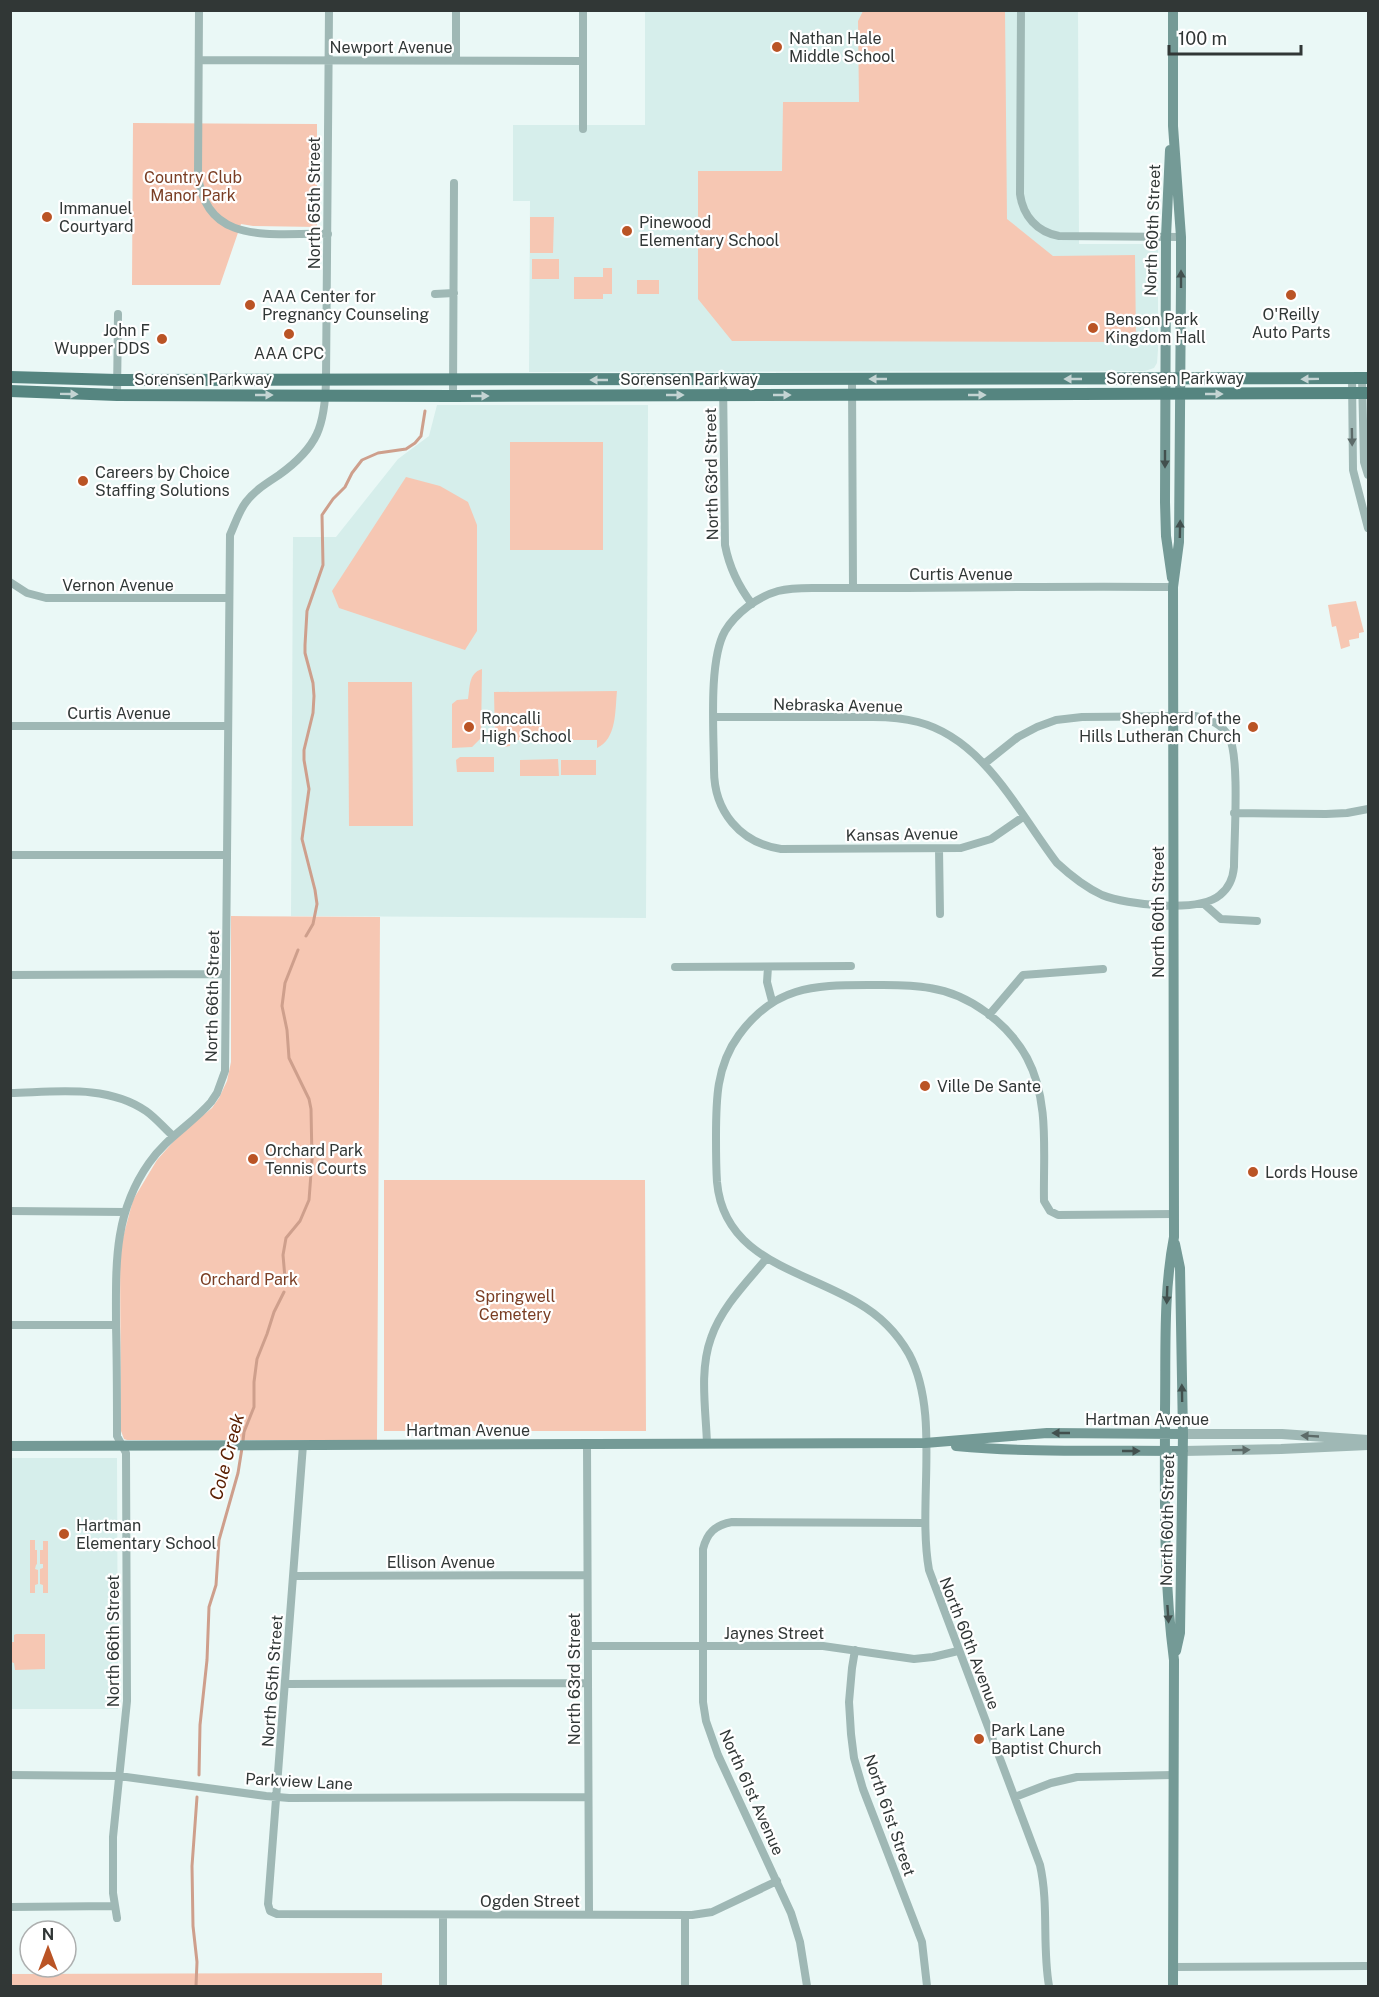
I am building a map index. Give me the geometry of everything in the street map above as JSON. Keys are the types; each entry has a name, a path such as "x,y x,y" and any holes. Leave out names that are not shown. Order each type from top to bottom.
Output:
{"main road":[{"name":"North 60th Street","path":"1173,10 1173,126 1180,237 1181,379 1179,542 1173,587"},
{"name":"North 60th Street","path":"1173,126 1170,140 1166,237 1165,379 1166,536 1173,587 1174,716 1174,1237 1168,1269 1165,1435 1168,1614 1174,1660 1173,1986"},
{"name":"Sorensen Parkway","path":"10,377 117,380 1361,378"},
{"name":"Sorensen Parkway","path":"10,392 117,395 453,396 1361,394"},
{"name":"North 60th Street","path":"1174,1237 1180,1268 1183,1434 1180,1633 1174,1660"},
{"name":"Hartman Avenue","path":"10,1446 926,1443 1047,1433 1183,1434"},
{"name":"Hartman Avenue","path":"926,1443 991,1449 1183,1451"}],"street":[{"path":"199,10 198,175 201,190 211,211 226,225 245,232 328,234"},
{"name":"North 65th Street","path":"326,395 329,10"},
{"path":"456,10 456,60"},
{"path":"583,10 583,129"},
{"path":"1021,10 1020,194 1028,217 1041,230 1054,236 1180,237"},
{"name":"Newport Avenue","path":"199,60 582,61"},
{"path":"453,396 454,183"},
{"path":"435,294 454,293"},
{"path":"117,395 118,314"},
{"path":"1361,378 1364,462 1368,475"},
{"path":"852,379 853,588"},
{"name":"North 63rd Street","path":"723,380 725,545 732,569 752,604"},
{"path":"1361,394 1353,470 1368,528"},
{"name":"North 66th Street","path":"117,1918 113,1837 127,1701 126,1453 117,1436 116,1261 118,1242 132,1192 144,1171 158,1151 205,1109 217,1093 222,1079 226,1060 230,535 243,506 258,489 281,473 307,450 321,427 326,395"},
{"name":"Vernon Avenue","path":"10,582 27,593 46,598 228,598"},
{"name":"Curtis Avenue","path":"752,604 762,597 785,590 1173,587"},
{"path":"714,717 715,667 719,645 732,622 752,604"},
{"path":"984,764 1018,737 1037,727 1056,720 1082,717 1195,716 1221,726 1228,736 1234,756 1233,874 1230,884 1221,894 1203,903 1173,905 1125,902 1105,896 1085,886 1057,863 1023,817"},
{"name":"Nebraska Avenue","path":"714,717 873,717 909,719 930,725 949,734 968,748 984,764 1023,817"},
{"name":"Kansas Avenue","path":"714,717 715,789 725,814 737,829 757,843 781,849 961,848 981,843 1000,834 1023,817"},
{"name":"Curtis Avenue","path":"10,726 227,726"},
{"path":"1234,813 1326,814 1368,809"},
{"path":"939,849 940,914"},
{"path":"10,855 226,855"},
{"path":"1203,903 1221,919 1257,921"},
{"path":"675,967 851,966"},
{"path":"768,967 767,982 772,1001 821,986 906,985 947,992 974,1004 1005,1029 1020,1048 1035,1077 1043,1119 1044,1201 1050,1211 1058,1215 1174,1214"},
{"path":"989,1015 1023,975 1103,969"},
{"path":"10,975 226,974"},
{"name":"North 60th Avenue","path":"772,1001 751,1020 732,1046 720,1075 717,1101 717,1182 722,1205 735,1231 745,1243 766,1259 859,1303 878,1316 909,1354 920,1382 925,1409 926,1557 932,1582 1035,1852 1043,1881 1046,1906 1046,1958 1049,1986"},
{"path":"10,1093 82,1092 118,1098 145,1111 173,1136"},
{"path":"10,1211 125,1212"},
{"path":"707,1444 705,1374 711,1338 726,1310 766,1259"},
{"path":"10,1325 116,1325"},
{"name":"Hartman Avenue","path":"1183,1434 1282,1434 1368,1440"},
{"name":"North 63rd Street","path":"587,1444 589,1914"},
{"name":"North 65th Street","path":"277,1914 270,1911 268,1904 303,1445"},
{"name":"Hartman Avenue","path":"1183,1451 1368,1445"},
{"name":"North 61st Avenue","path":"807,1986 800,1942 791,1913 710,1737 703,1702 703,1550 710,1533 717,1526 732,1522 925,1523"},
{"name":"Ellison Avenue","path":"294,1576 587,1575"},
{"name":"Jaynes Street","path":"588,1646 823,1646 914,1659 958,1651"},
{"name":"North 61st Street","path":"855,1650 849,1701 854,1758 863,1789 922,1942 927,1986"},
{"path":"285,1684 588,1683"},
{"name":"Parkview Lane","path":"10,1775 119,1776 277,1797 588,1797"},
{"path":"1015,1797 1051,1783 1077,1777 1173,1775"},
{"name":"Ogden Street","path":"277,1914 685,1915 712,1912 777,1881"},
{"path":"10,1907 115,1906"},
{"path":"442,1986 443,1915"},
{"path":"685,1915 685,1986"},
{"path":"1173,1966 1368,1966"}],"shaded area":[{"path":"645,11 1078,11 1079,244 1154,244 1158,249 1158,350 1157,363 1154,368 1145,371 529,372 530,201 513,201 513,125 645,125"},
{"name":"Roncalli High School","path":"437,405 648,405 646,918 291,916 293,537 336,537 398,459 429,436"},
{"name":"Hartman Elementary School","path":"10,1458 117,1458 118,1709 11,1709"}],"green space":[{"path":"863,11 1005,11 1007,219 1053,256 1135,255 1136,342 732,341 698,299 698,171 782,171 783,102 859,102 858,21"},
{"name":"Country Club Manor Park","path":"133,123 317,124 317,227 241,224 220,285 132,285"},
{"path":"530,217 554,217 553,253 530,253"},
{"path":"532,259 559,259 559,279 532,279"},
{"path":"603,268 612,268 612,294 603,294 603,299 574,299 574,277 603,277"},
{"path":"637,280 659,280 659,294 637,294"},
{"path":"510,442 603,442 603,550 510,550"},
{"path":"406,477 440,486 468,502 477,525 477,631 465,650 339,608 332,591"},
{"path":"1356,601 1364,632 1359,633 1359,638 1349,640 1350,646 1341,649 1336,626 1332,627 1328,605"},
{"path":"482,669 481,738 472,747 452,748 452,704 457,700 468,699 472,678 477,671"},
{"path":"348,682 412,682 413,826 349,826"},
{"path":"617,691 612,731 604,744 597,748 597,740 511,740 510,746 504,747 495,738 494,692"},
{"path":"460,757 494,757 494,772 457,772 456,760"},
{"path":"558,759 559,776 520,776 520,760"},
{"path":"561,760 596,760 596,775 561,775"},
{"name":"Orchard Park","path":"231,916 380,917 377,1440 127,1440 124,1439 121,1431 120,1257 122,1241 133,1200 157,1160 181,1133 212,1108 227,1081 231,1062"},
{"name":"Springwell Cemetery","path":"384,1180 645,1180 646,1431 384,1431"},
{"path":"30,1540 35,1540 35,1550 37,1550 35,1569 38,1570 38,1584 35,1585 35,1593 30,1593"},
{"path":"43,1541 48,1541 48,1593 43,1593 43,1585 40,1584 40,1569 43,1568 43,1564 40,1564 40,1550 43,1550"},
{"path":"16,1634 45,1634 45,1669 15,1670 14,1663 11,1662 10,1642 14,1642"},
{"path":"382,1973 382,1986 10,1986 11,1974 18,1974 18,1979 78,1979 78,1974"}],"waterway":[{"name":"Cole Creek","path":"306,936 313,924 317,904 302,839 309,789 304,750 313,713 314,696 305,645 307,611 323,565 322,515 345,487 362,460 378,453 406,449 415,443 421,436 425,411"},
{"name":"Cole Creek","path":"285,1278 283,1255 286,1238 300,1221 309,1200 312,1160 311,1109 309,1099 289,1058 282,1006 285,983 298,950"},
{"name":"Cole Creek","path":"243,1441 244,1432 254,1407 257,1359 284,1292"},
{"name":"Cole Creek","path":"199,1775 200,1725 207,1660 209,1607 216,1585 219,1540 238,1473 242,1448"},
{"name":"Cole Creek","path":"196,1986 192,1866 197,1797"}],"place":[{"name":"Nathan Hale Middle School","path":"777,47"},
{"name":"Immanuel Courtyard","path":"47,217"},
{"name":"Pinewood Elementary School","path":"627,231"},
{"name":"O'Reilly Auto Parts","path":"1291,295"},
{"name":"AAA Center for Pregnancy Counseling","path":"250,305"},
{"name":"Benson Park Kingdom Hall","path":"1093,328"},
{"name":"AAA CPC","path":"289,334"},
{"name":"John F Wupper DDS","path":"162,339"},
{"name":"Careers by Choice Staffing Solutions","path":"83,481"},
{"name":"Roncalli High School","path":"469,727"},
{"name":"Shepherd of the Hills Lutheran Church","path":"1253,727"},
{"name":"Ville De Sante","path":"925,1086"},
{"name":"Orchard Park Tennis Courts","path":"253,1159"},
{"name":"Lords House","path":"1253,1172"},
{"name":"Hartman Elementary School","path":"64,1534"},
{"name":"Park Lane Baptist Church","path":"979,1739"}]}
